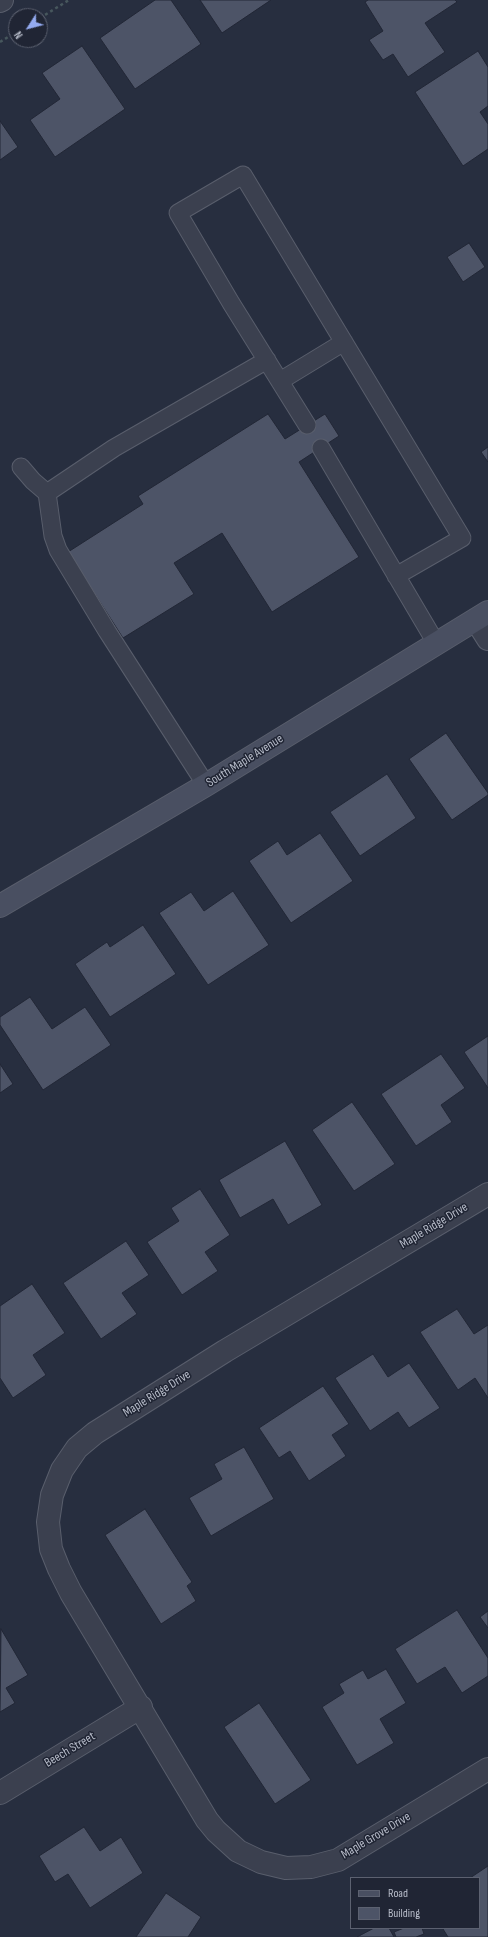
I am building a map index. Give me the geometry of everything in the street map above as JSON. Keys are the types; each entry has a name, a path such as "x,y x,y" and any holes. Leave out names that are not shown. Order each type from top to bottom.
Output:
{"main road":[{"name":"South Maple Avenue","path":"0,906 206,785 482,616"}],"street":[{"path":"482,616 488,639"},
{"name":"Maple Ridge Drive","path":"141,1707 71,1593 51,1549 48,1522 52,1496 62,1470 77,1448 95,1433 225,1351 488,1194"},
{"name":"Maple Grove Drive","path":"141,1707 216,1831 238,1851 261,1862 286,1868 311,1867 338,1860 488,1769"},
{"name":"Beech Street","path":"0,1793 141,1707"}],"lane":[{"path":"307,425 178,213 243,175 462,538 396,576"},
{"path":"280,381 344,342"},
{"path":"47,494 114,448 267,360"},
{"path":"321,448 436,643"},
{"path":"21,467 32,481 47,494 53,536 58,550 107,632 206,785"}],"path":[{"path":"48,13 69,0"}],"building":[{"path":"155,0 171,0 201,44 135,89 100,38"},
{"path":"200,0 271,0 222,33"},
{"path":"368,0 455,0 457,2 425,23 445,52 408,77 393,54 383,60 369,40 383,31 365,2"},
{"path":"82,46 125,109 55,157 30,120 60,99 42,73"},
{"path":"478,51 488,67 488,106 480,112 488,124 488,149 463,166 415,92"},
{"path":"0,121 18,147 0,160"},
{"path":"469,243 485,267 463,282 447,257"},
{"path":"268,414 285,439 325,414 339,436 299,462 359,557 272,612 222,533 174,563 194,594 123,638 68,552 143,504 138,496"},
{"path":"488,447 488,462 481,452"},
{"path":"446,733 488,793 488,795 452,820 409,759"},
{"path":"387,774 416,818 360,856 330,812"},
{"path":"320,833 353,881 291,923 249,861 278,841 287,855"},
{"path":"233,891 269,945 208,985 159,913 191,892 204,911"},
{"path":"143,925 176,974 110,1017 75,964 107,942 110,947"},
{"path":"30,997 52,1029 85,1007 111,1045 43,1090 0,1025 0,1017"},
{"path":"488,1036 488,1088 464,1052"},
{"path":"441,1054 465,1088 441,1105 452,1122 416,1146 381,1094"},
{"path":"0,1064 13,1084 0,1093"},
{"path":"352,1102 395,1164 354,1191 312,1130"},
{"path":"285,1141 322,1205 288,1225 273,1199 240,1218 219,1180"},
{"path":"200,1189 230,1235 205,1252 218,1271 182,1295 147,1242 179,1221 171,1208"},
{"path":"126,1241 149,1275 122,1293 137,1314 101,1339 63,1283"},
{"path":"32,1284 65,1333 33,1355 46,1375 13,1398 0,1378 0,1306"},
{"path":"457,1309 474,1334 488,1325 488,1398 475,1378 458,1390 420,1332"},
{"path":"373,1354 388,1377 409,1363 440,1408 409,1428 398,1412 370,1431 335,1378"},
{"path":"323,1386 349,1424 332,1435 346,1456 309,1481 290,1451 279,1458 259,1428"},
{"path":"244,1447 274,1499 211,1536 189,1498 222,1479 214,1464"},
{"path":"145,1509 192,1582 187,1586 196,1601 161,1624 105,1535"},
{"path":"457,1610 488,1658 488,1676 462,1693 445,1667 417,1684 395,1649"},
{"path":"488,1611 488,1628 480,1617"},
{"path":"1,1629 28,1675 6,1688 15,1703 0,1712"},
{"path":"386,1669 406,1703 380,1719 394,1743 357,1765 322,1707 344,1693 339,1684 363,1670 368,1679"},
{"path":"259,1703 311,1780 275,1804 224,1727"},
{"path":"84,1827 100,1851 121,1837 143,1873 90,1908 68,1874 55,1882 39,1856"},
{"path":"488,1866 488,1937 448,1937 443,1929 480,1929 480,1877 472,1877"},
{"path":"166,1893 201,1917 188,1937 136,1937"},
{"path":"372,1929 390,1929 394,1937 357,1937"},
{"path":"402,1929 422,1929 424,1934 416,1937 396,1937 394,1932"}]}
